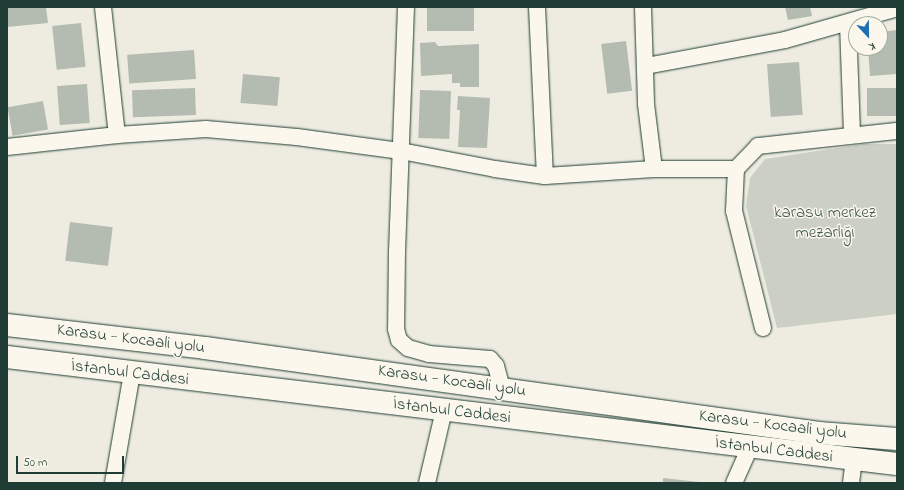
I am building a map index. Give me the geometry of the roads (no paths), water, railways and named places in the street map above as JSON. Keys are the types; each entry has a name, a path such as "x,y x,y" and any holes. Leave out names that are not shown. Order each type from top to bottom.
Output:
{"highway":[{"name":"Karasu - Kocaali yolu","path":"7,324 205,348 819,433 897,439"},
{"name":"İstanbul Caddesi","path":"7,357 897,464"}],"street":[{"path":"103,7 117,134"},
{"path":"406,7 396,329 399,340 408,348 429,354 490,359 496,366 502,388"},
{"path":"537,7 545,176"},
{"path":"643,7 646,104 654,169"},
{"path":"865,16 895,8"},
{"path":"646,66 785,40 848,24"},
{"path":"849,56 852,134"},
{"path":"7,147 117,134 206,129 298,137 401,151 495,169 545,176 654,169 736,168"},
{"path":"763,328 734,211 736,168 758,146 852,134 897,131"},
{"path":"113,483 132,373"},
{"path":"427,483 444,410"},
{"path":"734,483 750,447"},
{"path":"851,483 854,459"}],"park label":[{"name":"karasu merkez mezarlığı","path":"825,223"}]}
